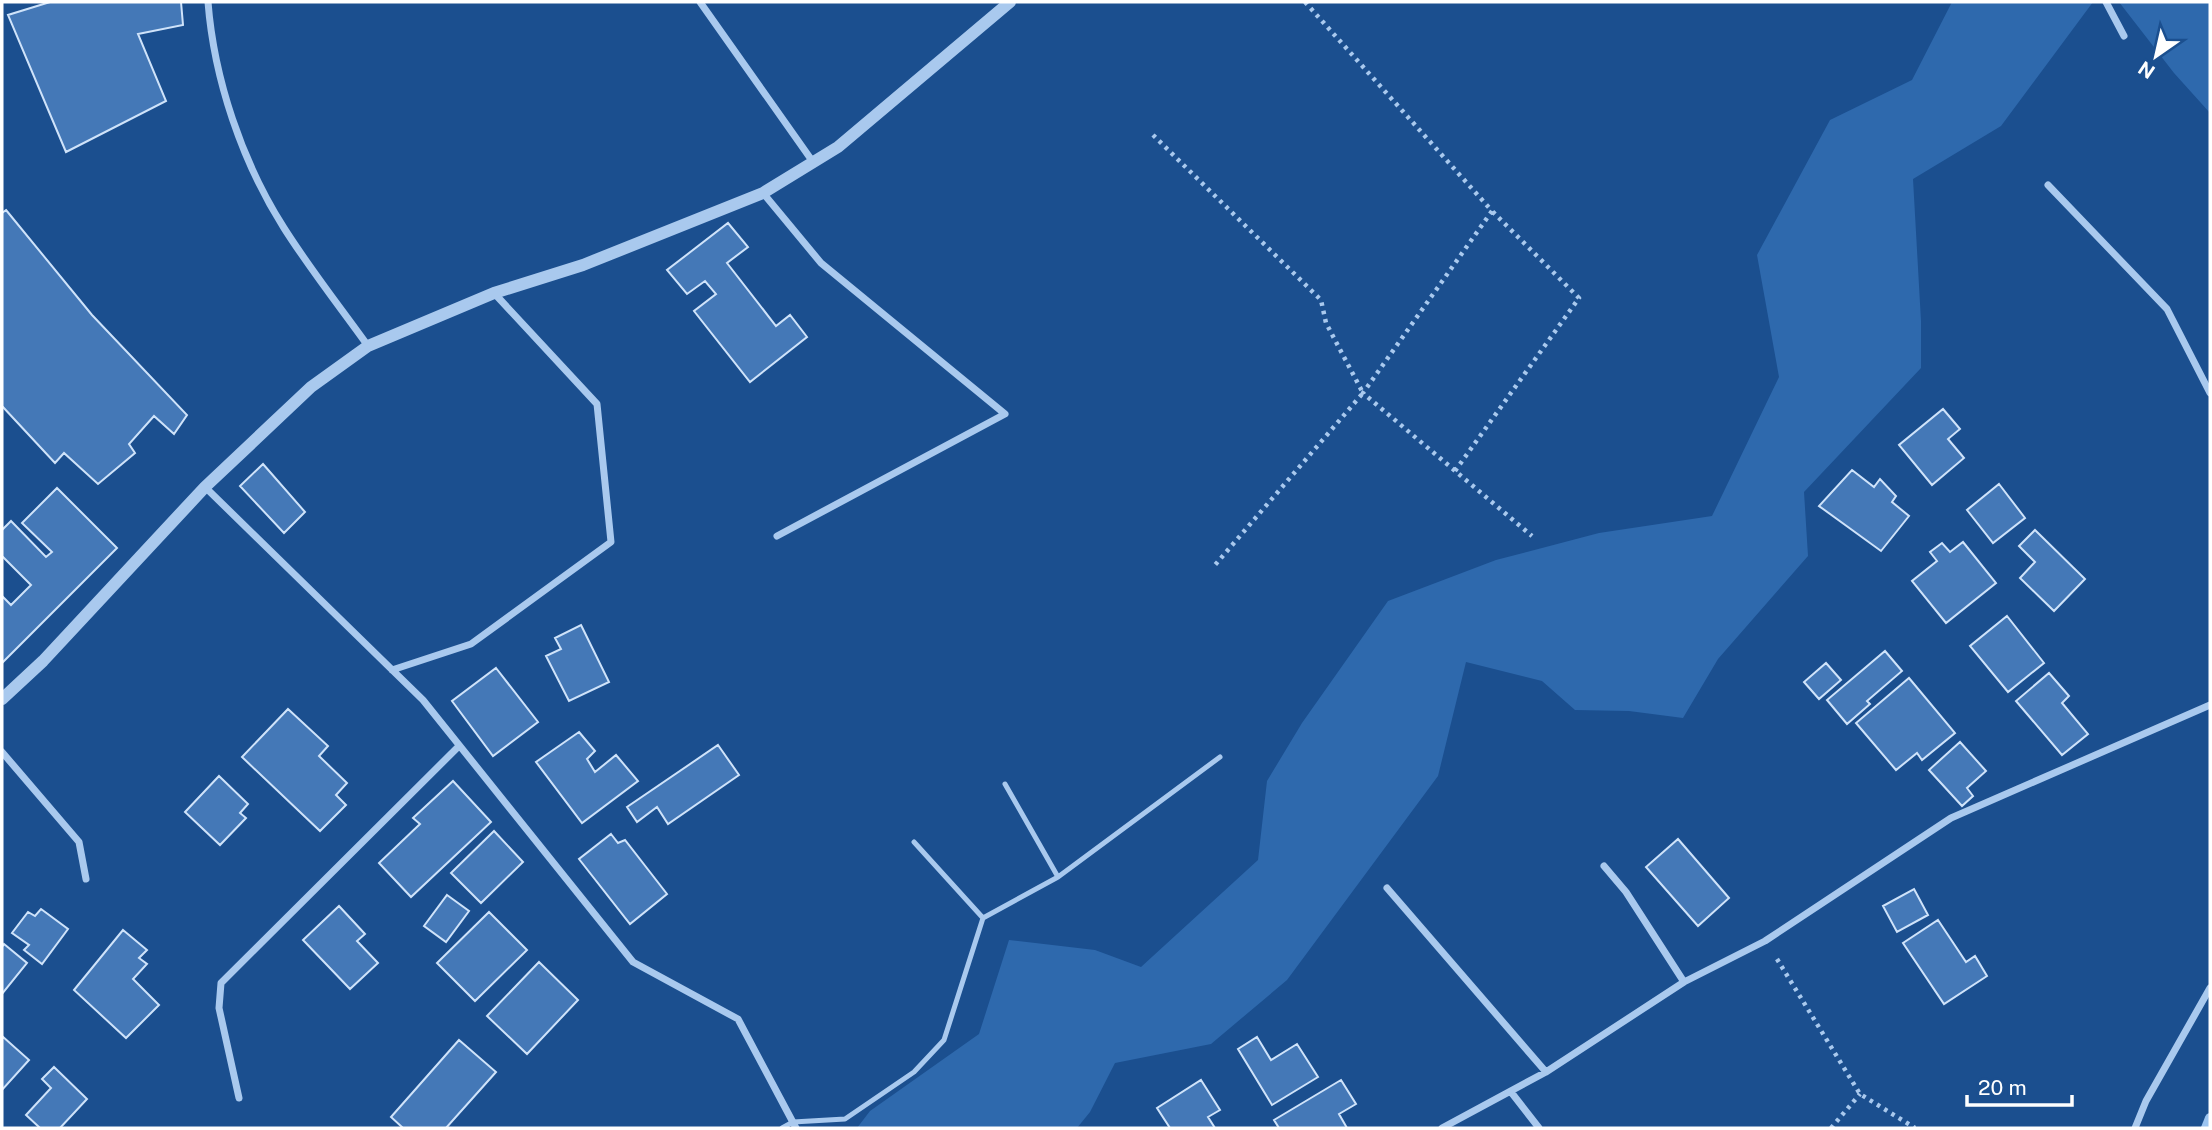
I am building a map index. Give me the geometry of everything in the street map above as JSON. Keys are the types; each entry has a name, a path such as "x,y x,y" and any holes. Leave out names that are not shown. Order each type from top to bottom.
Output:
{"street":[{"path":"208,2 212,48 237,134 283,226 368,346"},
{"path":"699,2 813,162"},
{"path":"2,699 43,661 205,487 311,387 368,346 495,293 583,265 763,193 838,147 1010,2"},
{"path":"2105,2 2124,36"},
{"path":"2048,185 2168,309 2210,393"},
{"path":"763,193 821,263 1005,414 778,536"},
{"path":"392,670 471,644 611,542 597,404 495,293"},
{"path":"205,487 423,700 633,962 738,1019 794,1125"},
{"path":"1442,1128 1546,1072 1684,982 1765,941 1951,818 2210,705"},
{"path":"239,1098 219,1008 221,983 459,746"},
{"path":"2,752 79,842 86,879"},
{"path":"1604,866 1626,892 1684,982"},
{"path":"1387,888 1546,1072"},
{"path":"2135,1128 2146,1101 2210,988"},
{"path":"1511,1092 1539,1128"}],"lane":[{"path":"782,1128 845,1119 914,1072 944,1040 983,918 1058,877 1220,757"},
{"path":"1005,784 1058,877"},
{"path":"915,842 983,918"}],"path":[{"path":"1305,2 1492,211 1579,298 1455,471"},
{"path":"1153,135 1321,300 1326,323 1363,393 1532,536"},
{"path":"1216,565 1363,393 1492,211"},
{"path":"1765,941 1860,1094 1915,1128"},
{"path":"1832,1128 1860,1094"}],"shaded area":[{"path":"1952,2 2093,2 2001,126 1913,179 1921,368 1804,492 1808,556 1718,659 1683,718 1629,711 1575,710 1542,681 1466,662 1438,776 1287,980 1211,1044 1115,1063 1090,1112 1077,1128 857,1128 870,1111 979,1034 1009,940 1095,950 1141,967 1258,860 1267,781 1302,723 1388,601 1496,560 1599,533 1712,516 1779,377 1757,255 1830,120 1912,80"},
{"path":"2119,2 2210,2 2210,113 2174,73"}],"building":[{"path":"50,2 181,2 183,25 138,34 166,101 66,152 8,15"},
{"path":"6,210 92,315 187,415 174,434 154,416 129,444 135,453 98,484 64,453 55,463 2,406 2,213"},
{"path":"728,223 748,247 727,263 776,326 790,315 807,337 750,382 694,311 716,294 705,281 687,294 667,270"},
{"path":"1943,409 1960,429 1948,439 1964,458 1932,485 1899,445"},
{"path":"263,464 305,512 284,533 240,486"},
{"path":"1852,470 1874,487 1880,479 1896,496 1892,502 1909,516 1881,551 1819,506"},
{"path":"1999,484 2025,518 1993,543 1967,510"},
{"path":"57,488 117,548 2,663 2,596 11,605 31,585 2,556 2,530 11,521 46,557 52,552 22,523"},
{"path":"2035,530 2085,579 2054,611 2020,578 2035,562 2019,546"},
{"path":"1963,542 1996,583 1946,623 1912,581 1937,561 1930,552 1942,543 1950,552"},
{"path":"2007,616 2044,663 2008,692 1970,646"},
{"path":"581,625 609,682 569,701 546,656 561,649 555,638"},
{"path":"1885,651 1902,671 1867,701 1870,704 1847,724 1827,700"},
{"path":"1826,663 1841,680 1819,699 1804,682"},
{"path":"496,668 538,722 493,756 452,701"},
{"path":"2049,673 2069,696 2062,703 2088,734 2062,755 2016,701"},
{"path":"1909,678 1955,733 1922,760 1917,753 1896,770 1856,723"},
{"path":"288,709 328,746 319,756 347,783 336,795 346,805 320,831 242,757"},
{"path":"579,732 595,751 587,759 595,772 616,755 638,781 582,823 536,762"},
{"path":"1960,742 1986,771 1967,788 1973,796 1962,806 1929,770"},
{"path":"718,745 739,775 668,824 657,807 637,822 627,807"},
{"path":"219,776 248,804 240,813 246,818 220,845 185,812"},
{"path":"453,781 491,822 411,897 379,863 420,824 413,818"},
{"path":"494,831 523,862 481,903 451,873"},
{"path":"611,834 618,843 625,840 667,894 630,924 579,859"},
{"path":"1678,839 1729,898 1698,926 1646,867"},
{"path":"1914,889 1928,915 1897,932 1883,906"},
{"path":"447,895 469,911 446,942 424,926"},
{"path":"339,906 365,934 357,941 378,963 350,989 303,940"},
{"path":"41,909 68,929 42,964 24,950 29,945 12,933 28,912 35,916"},
{"path":"489,912 527,950 475,1001 437,963"},
{"path":"1938,920 1966,962 1975,956 1987,976 1944,1004 1903,943"},
{"path":"123,930 147,950 139,958 147,964 133,979 159,1005 126,1038 74,990"},
{"path":"4,944 27,963 2,994 2,947"},
{"path":"539,962 578,1000 527,1054 487,1016"},
{"path":"2,1036 29,1060 2,1090"},
{"path":"1257,1037 1271,1060 1297,1044 1318,1077 1272,1105 1238,1049"},
{"path":"459,1040 496,1072 446,1128 403,1128 391,1117"},
{"path":"54,1067 87,1099 60,1128 40,1128 26,1115 51,1088 42,1079"},
{"path":"1201,1080 1220,1110 1208,1117 1215,1128 1170,1128 1157,1108"},
{"path":"1341,1080 1356,1104 1339,1114 1347,1128 1279,1128 1274,1120"}],"waterway":[{"path":"2206,1128 2210,1118"}]}
